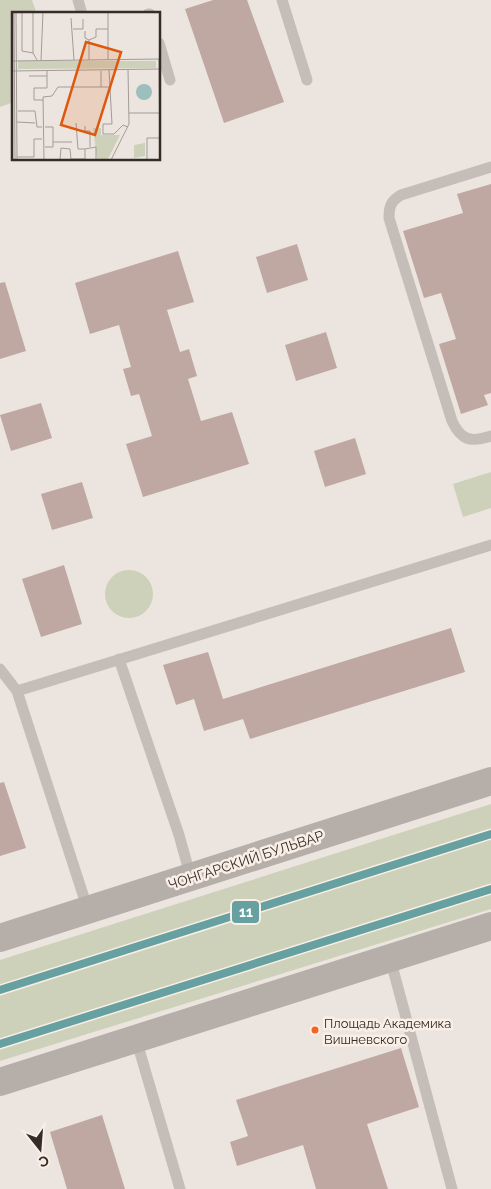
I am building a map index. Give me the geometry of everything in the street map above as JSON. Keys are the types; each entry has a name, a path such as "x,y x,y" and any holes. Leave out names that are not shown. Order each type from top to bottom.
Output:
{"main road":[{"name":"ЧОНГАРСКИЙ БУЛЬВАР","path":"0,938 491,781"},
{"path":"0,1082 491,926"}],"lane":[{"path":"282,0 307,80"},
{"path":"160,46 170,80"},
{"path":"491,166 401,195 393,199 389,208 389,218 452,421 458,434 469,440 491,436"},
{"path":"17,691 491,546"},
{"path":"119,659 179,835 191,878"},
{"path":"0,669 17,691 77,868 88,910"},
{"path":"390,958 452,1189"},
{"path":"136,1039 180,1189"}],"green space":[{"path":"0,0 32,0 36,12 12,12 12,103 0,107"},
{"path":"491,472 491,508 463,517 453,484"},
{"path":"129,570 138,572 146,577 151,585 153,594 151,603 146,611 138,616 129,618 120,616 112,611 107,603 105,594 107,585 112,577 120,572"},
{"path":"491,804 491,909 0,1061 0,960"}],"building":[{"path":"213,0 247,0 284,102 224,123 185,9"},
{"path":"491,184 491,393 484,395 488,405 461,414 439,344 456,339 441,293 424,298 403,231 463,213 457,194"},
{"path":"297,244 308,280 267,293 256,257"},
{"path":"178,251 194,302 167,310 180,352 189,349 197,376 188,379 201,421 232,412 249,464 143,497 126,444 152,436 139,394 131,396 123,369 131,367 119,325 90,334 75,283"},
{"path":"5,282 26,351 0,359 0,283"},
{"path":"326,332 337,368 296,381 285,345"},
{"path":"41,403 52,438 11,451 0,415"},
{"path":"355,438 366,474 325,487 314,451"},
{"path":"82,482 93,518 52,530 41,494"},
{"path":"64,565 82,624 41,637 22,579"},
{"path":"451,628 465,672 250,739 243,719 204,731 194,699 176,705 163,665 208,652 223,699"},
{"path":"4,782 26,848 0,856 0,783"},
{"path":"401,1048 419,1107 367,1124 388,1189 316,1189 303,1145 237,1166 230,1142 248,1136 236,1100"},
{"path":"102,1115 125,1189 67,1189 50,1132"}],"transit line":[{"name":"11","path":"0,990 491,834"},
{"name":"11","path":"0,1044 491,889"}],"place":[{"name":"Площадь Академика Вишневского","path":"315,1030"}]}
